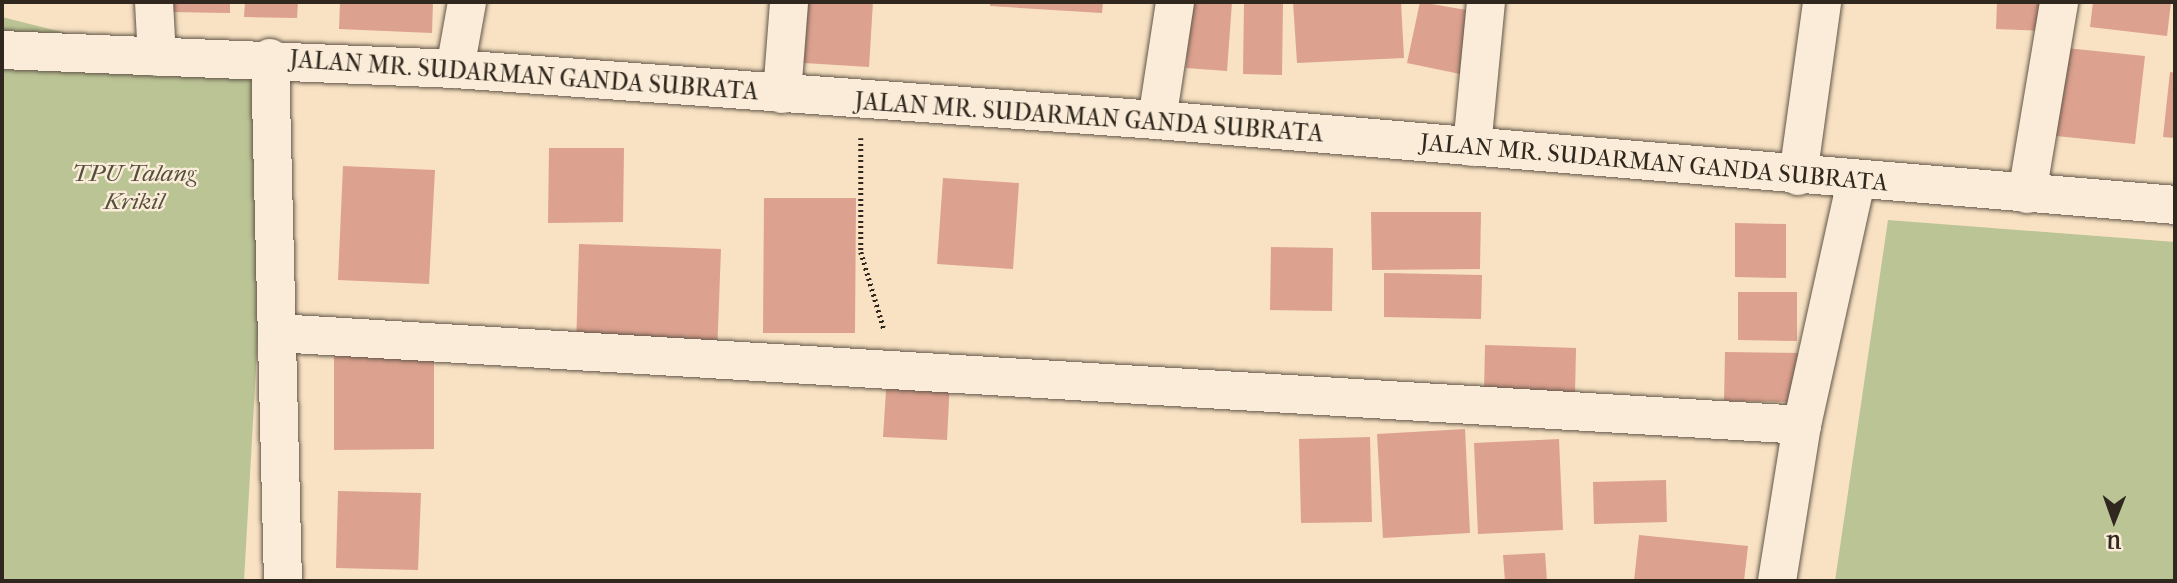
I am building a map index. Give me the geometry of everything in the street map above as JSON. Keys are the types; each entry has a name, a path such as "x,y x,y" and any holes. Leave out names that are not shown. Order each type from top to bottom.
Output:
{"street":[{"path":"154,2 157,57"},
{"path":"455,69 467,2"},
{"path":"782,94 789,2"},
{"path":"1157,120 1175,2"},
{"path":"1472,147 1486,2"},
{"path":"1798,176 1822,2"},
{"path":"2027,194 2059,2"},
{"name":"JALAN MR. SUDARMAN GANDA SUBRATA","path":"2,50 157,57 270,58 455,69 861,102 1157,120 1856,181 2175,205"},
{"path":"270,58 283,581"},
{"path":"1777,581 1802,425 1856,181"},
{"path":"277,333 1802,425"}],"path":[{"path":"861,102 861,252 885,334 883,368"}],"green space":[{"name":"TPU Talang Krikil","path":"2,17 272,85 244,581 2,581"},
{"path":"1888,220 2175,242 2175,581 1835,581"}],"building":[{"path":"170,2 230,2 230,13 170,12"},
{"path":"245,2 298,2 297,18 244,17"},
{"path":"340,2 433,2 432,33 339,29"},
{"path":"808,2 873,2 869,67 804,63"},
{"path":"990,2 1103,2 1102,13 990,6"},
{"path":"1191,2 1232,2 1227,71 1186,68"},
{"path":"1244,2 1283,2 1282,75 1243,74"},
{"path":"1293,2 1401,2 1404,58 1297,63"},
{"path":"1420,2 1478,12 1465,75 1407,63"},
{"path":"1997,2 2045,2 2043,31 1996,29"},
{"path":"2093,2 2171,2 2167,36 2090,27"},
{"path":"2066,48 2145,56 2135,144 2056,136"},
{"path":"2170,72 2175,73 2175,138 2163,137"},
{"path":"549,148 624,148 623,222 548,223"},
{"path":"343,166 435,170 429,284 338,280"},
{"path":"943,178 1019,183 1013,269 937,264"},
{"path":"764,198 856,198 855,333 763,333"},
{"path":"1371,212 1481,212 1480,269 1372,270"},
{"path":"1735,223 1786,224 1786,278 1735,277"},
{"path":"579,244 721,249 717,355 576,350"},
{"path":"1271,247 1333,248 1332,311 1270,310"},
{"path":"1384,273 1482,275 1481,319 1384,317"},
{"path":"1738,292 1797,292 1797,341 1738,340"},
{"path":"1485,345 1576,348 1575,394 1484,391"},
{"path":"1725,352 1807,353 1807,402 1724,401"},
{"path":"334,356 434,356 434,449 334,450"},
{"path":"887,376 950,380 947,440 883,437"},
{"path":"1465,429 1470,533 1383,538 1377,434"},
{"path":"1370,437 1372,522 1301,523 1299,439"},
{"path":"1559,439 1563,530 1478,534 1474,443"},
{"path":"1666,480 1667,522 1594,524 1593,482"},
{"path":"338,491 421,493 418,570 336,568"},
{"path":"1639,535 1748,546 1744,581 1634,581"},
{"path":"1545,553 1547,581 1505,581 1503,555"}]}
